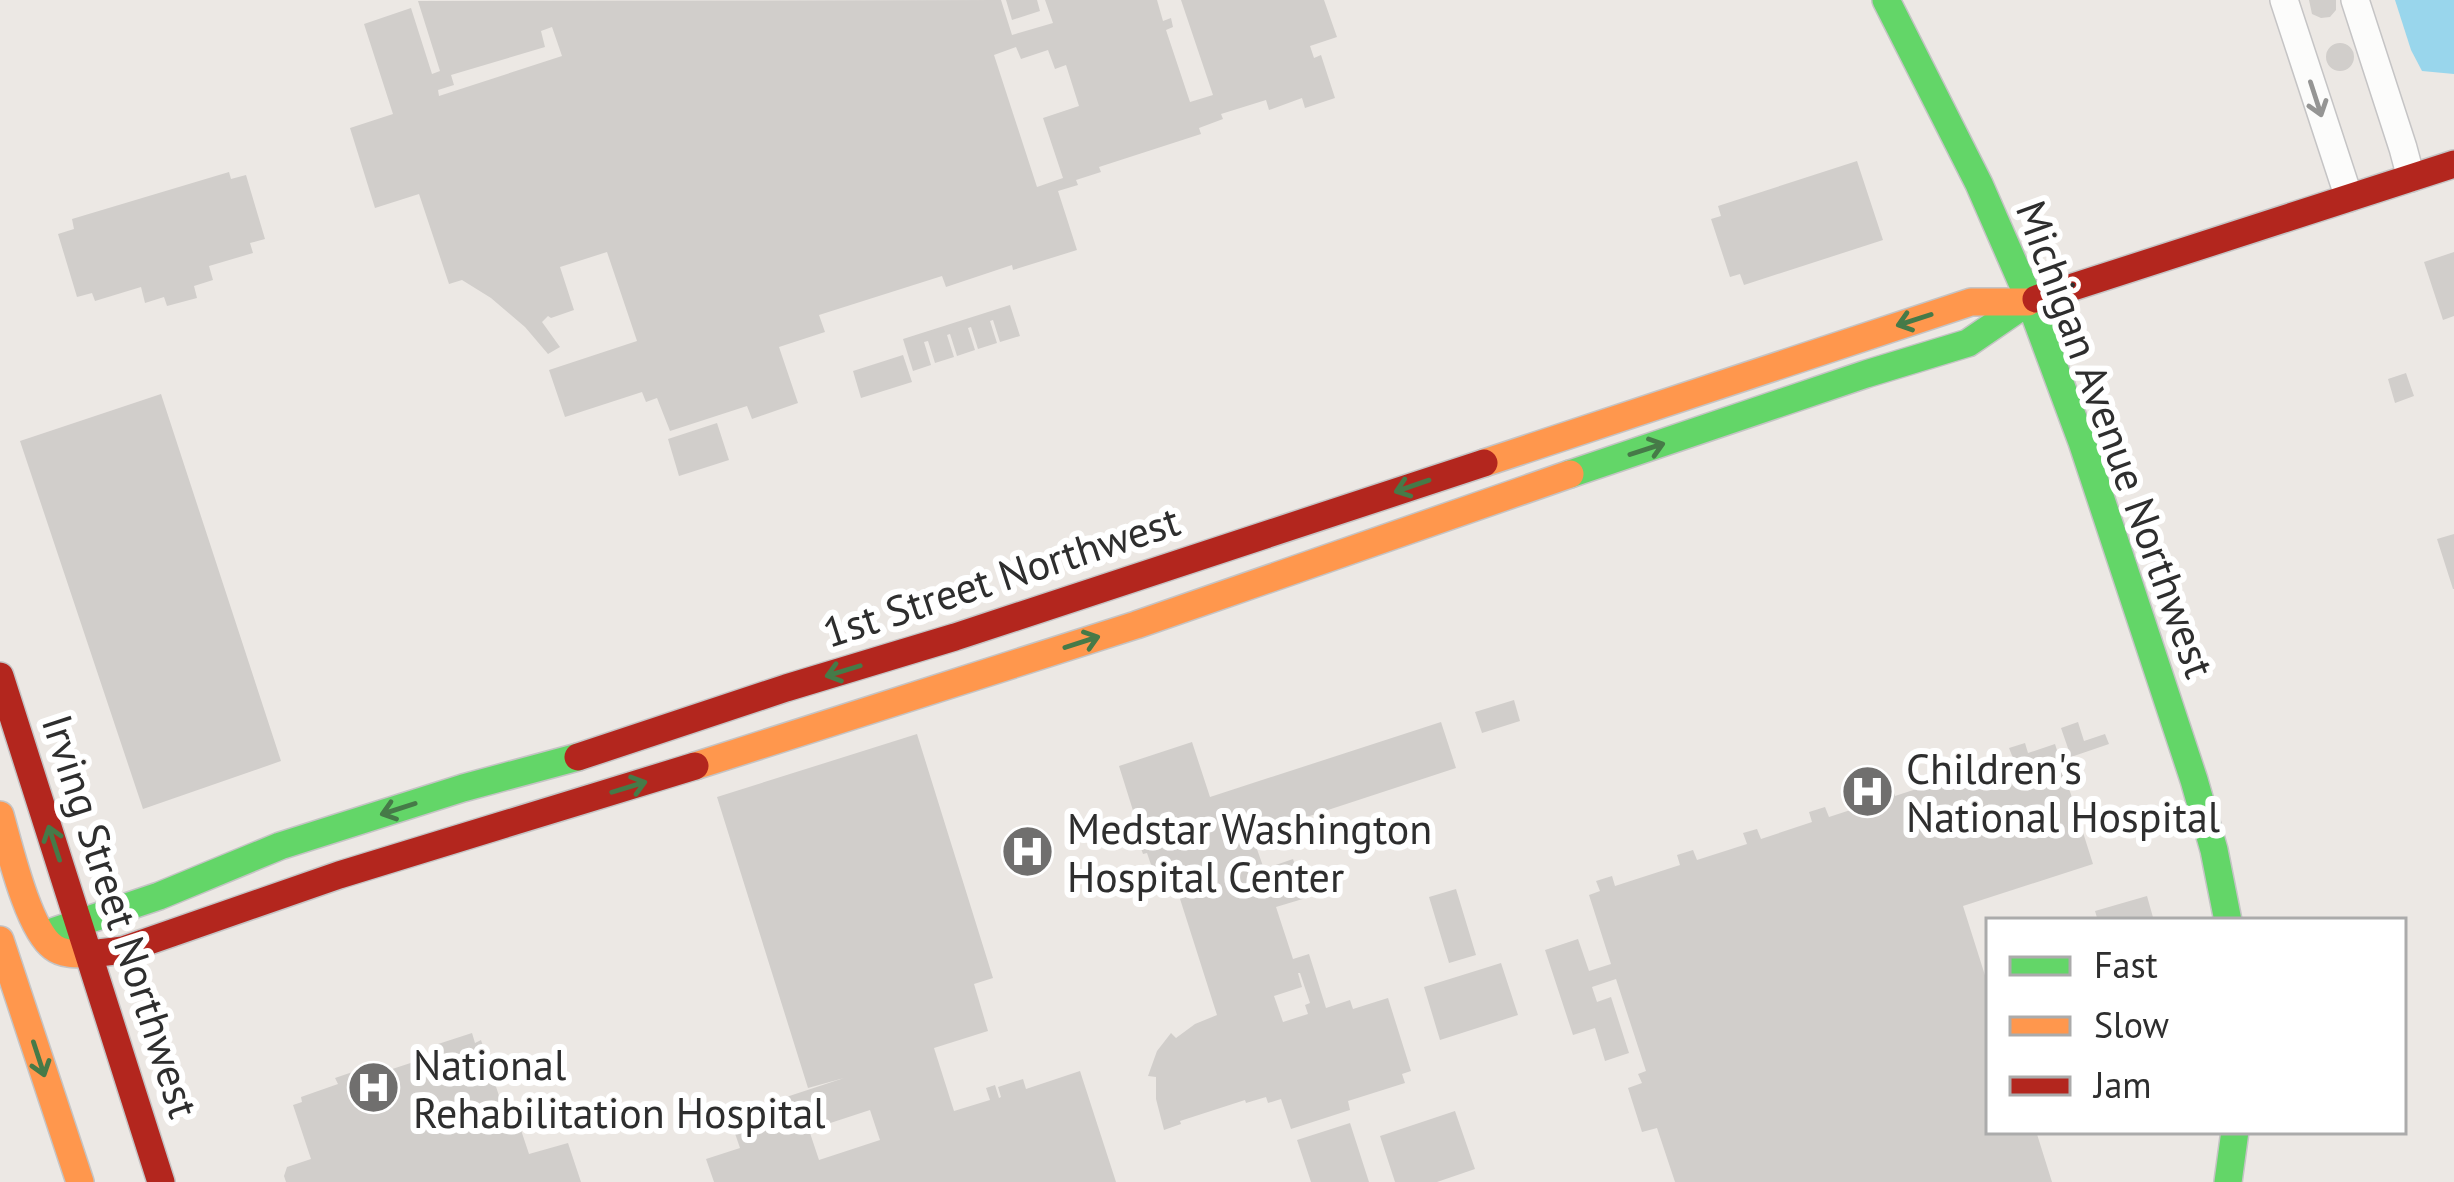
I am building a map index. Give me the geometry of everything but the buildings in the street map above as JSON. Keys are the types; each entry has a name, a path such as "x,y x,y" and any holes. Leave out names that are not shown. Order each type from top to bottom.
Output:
{"street":[{"name":"Michigan Avenue Northwest","path":"1886,0 1998,226 2028,302 2108,522 2193,781 2227,918"},
{"path":"2284,0 2349,198"},
{"path":"2355,0 2410,178"},
{"name":"1st Street Northwest","path":"90,954 123,950 340,875 1136,625 1555,479 1968,343 2028,302 2454,164"},
{"name":"1st Street Northwest","path":"1,944 159,896 280,846 463,788 552,766 975,631 1971,302 2028,302"},
{"name":"Irving Street Northwest","path":"0,676 161,1182"},
{"path":"0,815 42,935 57,950 90,954"},
{"path":"1,944 80,1182"},
{"path":"2228,1182 2235,1134"}],"water":[{"path":"2395,0 2454,0 2454,74 2422,71"}],"traffic: fast":[{"path":"1886,0 1979,184 2027,294 2082,442 2194,780 2227,918"},
{"path":"1570,474 1968,343 2036,299"},
{"path":"52,932 159,896 280,846 578,757"},
{"path":"2228,1182 2235,1134"}],"traffic: slow":[{"path":"1484,463 1971,302 2028,302"},
{"path":"695,766 1136,625 1570,474"},
{"path":"0,815 20,886 44,937 61,951 90,954"},
{"path":"0,940 80,1182"}],"traffic: jam":[{"path":"2036,299 2454,164"},
{"path":"578,757 1484,463"},
{"path":"0,676 161,1182"},
{"path":"90,954 123,950 339,875 695,766"}],"place":[{"name":"Children's National Hospital","path":"1867,792"},
{"name":"Medstar Washington Hospital Center","path":"1028,852"},
{"name":"National Rehabilitation Hospital","path":"374,1088"}]}
